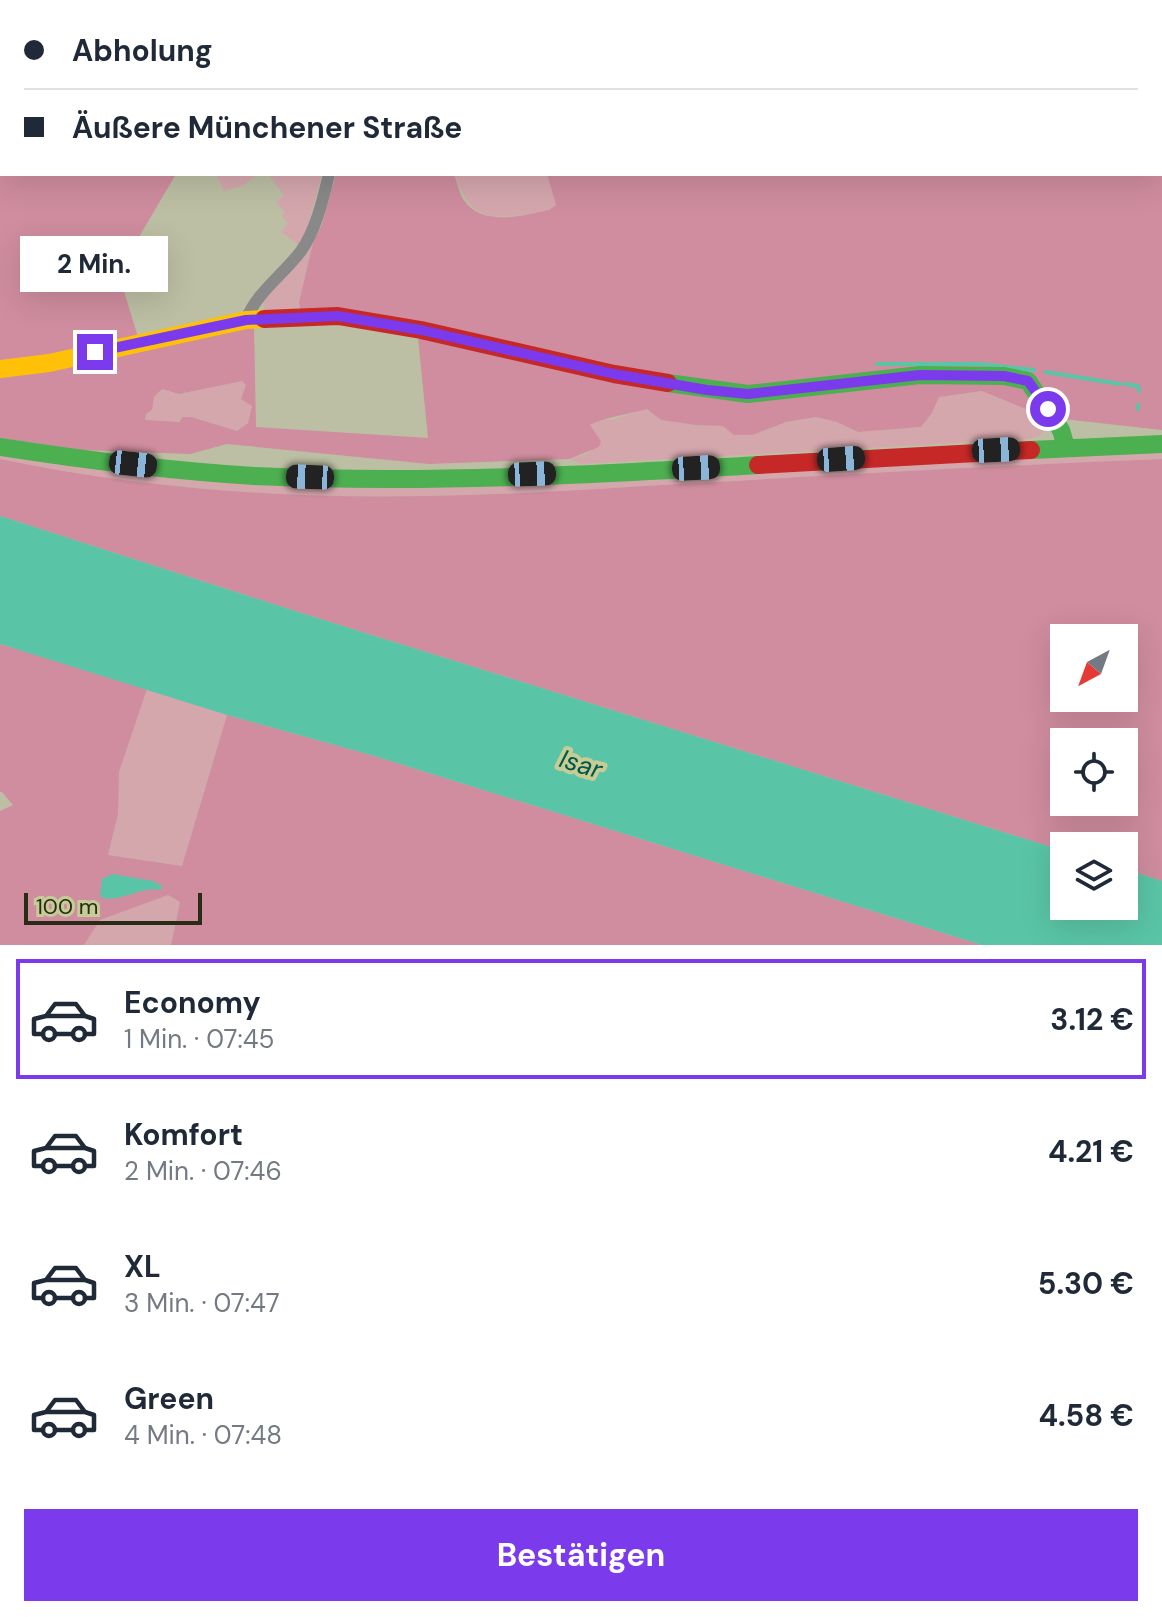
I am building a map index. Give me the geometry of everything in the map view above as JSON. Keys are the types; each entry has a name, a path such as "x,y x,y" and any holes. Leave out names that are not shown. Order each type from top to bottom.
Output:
{"main road":[{"path":"0,369 49,363 246,320 338,316 448,335 614,374 748,394 920,375 1004,376 1028,381 1061,430 1066,447"},
{"path":"0,447 108,462 241,474 335,478 710,467 1162,444"}],"street":[{"path":"246,320 253,304 308,240 328,176"}],"shaded area":[{"path":"0,176 175,176 133,247 122,285 138,337 254,328 256,427 428,438 418,338 300,309 313,243 322,224 335,176 455,176 463,199 471,208 491,216 527,215 549,210 556,205 548,176 1162,176 1162,430 1063,419 1026,409 982,391 939,397 921,427 858,432 816,417 786,422 752,435 734,435 723,426 661,420 647,409 590,425 601,441 599,447 569,459 429,464 227,444 190,454 81,450 0,438","holes":["242,381 246,385 241,399 252,406 248,423 237,431 191,417 183,417 179,422 145,420 146,414 152,410 154,397 162,389 179,394"]},
{"path":"217,176 255,176 244,185 224,191"},
{"path":"270,176 321,176 304,240 299,245 281,232 288,223 276,202 284,195"},
{"path":"455,176 548,176 556,205 530,214 494,216 477,210 464,196"},
{"path":"313,243 300,309 269,312 264,309 265,296"},
{"path":"242,381 247,384 241,399 252,405 248,423 237,431 191,417 170,423 145,420 146,414 152,410 154,397 162,389 179,394"},
{"path":"982,391 1042,414 1044,428 1041,434 1029,439 581,464 569,459 587,454 601,441 590,425 598,419 612,420 647,408 661,420 723,426 752,435 786,422 816,417 858,432 921,427 939,397"},
{"path":"1162,449 1162,459 521,493 373,496 212,490 105,477 0,459 0,455 240,482"},
{"path":"0,459 105,477 212,490 373,496 521,493 1162,459 1162,881 1138,873 1138,832 1050,832 1050,847 0,516"},
{"path":"0,644 147,689 119,772 118,814 108,855 182,866 227,715 371,755 982,945 171,945 180,902 168,895 100,920 84,945 0,945 0,811 13,805 0,792"},
{"path":"147,689 227,715 182,866 108,855 118,814 119,772"},
{"path":"168,895 180,902 171,945 84,945 100,920"}],"water":[{"name":"Isar","path":"0,516 1050,847 1050,920 1138,920 1138,873 1162,881 1162,945 982,945 371,755 227,715 0,644"},
{"path":"112,874 153,881 163,887 117,898 103,898 100,896 102,879"}],"waterway":[{"path":"877,364 981,364 1034,370"},
{"path":"1046,372 1120,384"},
{"path":"1125,384 1138,386 1139,391"}],"traffic: fast":[{"path":"668,383 748,394 920,375 1004,376 1028,381 1061,430 1066,447"},
{"path":"1031,450 1162,444"},
{"path":"0,447 158,468 317,478 506,477 758,465"}],"traffic: slow":[{"path":"0,369 49,363 246,320 264,319"}],"traffic: jam":[{"path":"264,319 338,316 421,330 614,374 668,383"},
{"path":"758,465 1031,450"}],"route":[{"path":"95,352 246,320 338,316 461,338 614,374 748,394 920,375 1004,376 1028,381 1048,409"}]}
